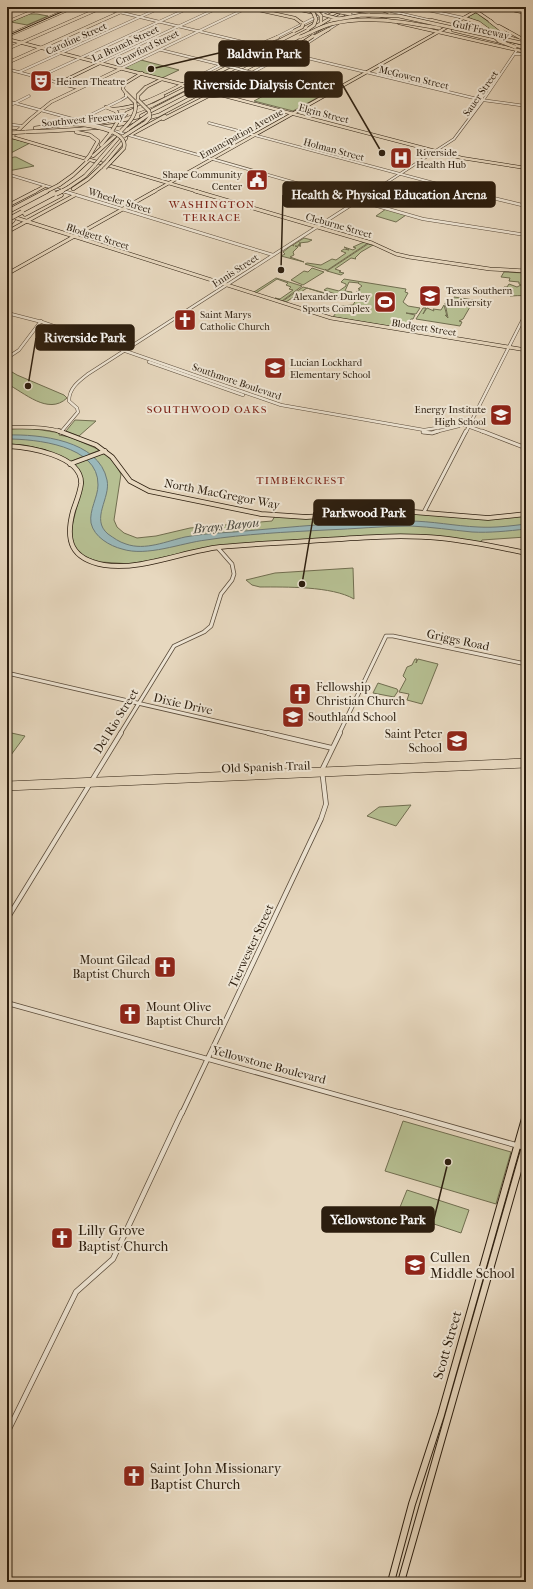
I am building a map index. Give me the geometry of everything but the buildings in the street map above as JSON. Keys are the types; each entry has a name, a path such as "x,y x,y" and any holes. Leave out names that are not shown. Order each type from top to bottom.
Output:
{"highway":[{"path":"308,7 313,12 316,19 314,24 309,29"},
{"path":"8,223 24,213 91,179 100,167 103,160 122,136 142,116 318,26 321,22 320,14 308,7"},
{"name":"Gulf Freeway","path":"315,7 354,15 454,30"},
{"path":"320,7 346,7"},
{"name":"Southwest Freeway","path":"7,132 68,128 122,118 153,105 330,15 337,8 346,7"},
{"name":"Southwest Freeway","path":"7,132 99,128 144,120 168,111 217,85 282,50 355,7"},
{"path":"372,7 385,12 490,36"},
{"path":"372,7 380,14 438,27"},
{"name":"Gulf Freeway","path":"337,8 402,17 526,47"},
{"path":"266,42 330,15"},
{"path":"288,53 343,15"},
{"path":"75,188 96,172 103,160 122,136 148,115 294,40 309,29 325,22 342,17 359,15 407,17 490,36 526,47"},
{"path":"464,18 479,23 499,41 515,48 526,47"},
{"path":"298,36 330,24 360,20 398,22 454,30"},
{"path":"430,20 495,33 521,42"},
{"path":"490,21 526,47"},
{"path":"267,47 303,24"},
{"path":"423,28 432,28 444,24"},
{"name":"Gulf Freeway","path":"451,25 506,38 526,47"},
{"path":"282,50 305,42 329,29"},
{"path":"111,129 127,113 141,105 196,83"},
{"path":"136,132 217,85"},
{"path":"144,120 170,108 206,86"},
{"path":"7,212 47,191 73,175 86,163 110,134 111,129 117,121 119,115 135,103 138,95 146,87"},
{"path":"153,105 198,87"},
{"path":"91,156 146,122 150,117 149,111 135,103 126,93"},
{"path":"122,136 132,134 213,93 220,95"},
{"path":"103,160 122,136 136,112 137,107 135,103"},
{"path":"106,107 116,111 119,115"},
{"path":"8,223 100,167 124,148 125,144 123,139 116,134 96,128 69,124 26,131"},
{"path":"26,131 75,132 92,136 96,138 98,142 91,156"}],"main road":[{"path":"7,10 13,7"},
{"path":"7,22 43,7"},
{"path":"7,36 71,7"},
{"path":"7,36 74,7"},
{"path":"7,49 100,7"},
{"path":"7,63 132,7"},
{"path":"248,7 296,19 303,24"},
{"path":"287,7 342,20"},
{"path":"329,7 515,48"},
{"name":"Emancipation Avenue","path":"7,274 483,7"},
{"path":"499,7 526,13"},
{"path":"476,11 497,25 507,27 505,30 506,32 526,47"},
{"name":"Elgin Street","path":"7,36 22,43 462,157 526,167"},
{"name":"La Branch Street","path":"58,83 100,63"},
{"name":"Crawford Street","path":"7,141 22,126 51,102 120,68"},
{"path":"126,93 123,87 126,81 141,74"},
{"path":"146,87 162,79"},
{"path":"58,83 78,88"},
{"path":"106,107 118,110 183,85"},
{"name":"Elgin Street","path":"220,95 294,113"},
{"name":"Cleburne Street","path":"12,137 372,243 402,256 487,269 526,271"},
{"path":"7,206 45,186"},
{"path":"7,232 75,195"},
{"name":"Blodgett Street","path":"7,215 337,321 526,351"},
{"name":"North MacGregor Way","path":"7,427 36,428 61,432 105,450 127,478 144,489 249,512 278,516 306,517 375,511 424,512 480,518 504,518 526,514"},
{"path":"7,446 44,452 70,464 78,473 81,483 68,540 74,550 82,557 106,565 129,566 218,548 316,540 403,537 461,541 526,553"},
{"path":"70,464 105,450"},
{"name":"Old Spanish Trail","path":"7,784 376,770 526,761"},
{"name":"Old Spanish Trail","path":"431,767 526,765"},
{"name":"Old Spanish Trail","path":"7,788 90,782"},
{"name":"Scott Street","path":"391,1582 412,1504 441,1415 526,1115"},
{"name":"Scott Street","path":"402,1582 526,1146"},
{"path":"503,1196 510,1198"}],"street":[{"name":"McGowen Street","path":"100,7 482,100 526,106"},
{"name":"Caroline Street","path":"19,72 162,7"},
{"path":"39,77 191,7"},
{"name":"La Branch Street","path":"100,63 220,7"},
{"name":"Crawford Street","path":"120,68 248,7"},
{"path":"301,10 308,7"},
{"path":"306,44 354,12 365,7"},
{"path":"372,7 451,25"},
{"path":"414,7 464,18"},
{"path":"456,7 476,11"},
{"path":"183,85 266,42 337,8"},
{"path":"515,54 526,47"},
{"name":"Sauer Street","path":"454,139 467,124 482,100 504,71 515,54 515,48"},
{"path":"160,50 331,92"},
{"path":"213,93 288,53"},
{"path":"7,69 58,83"},
{"path":"78,120 121,100 126,97 126,93"},
{"path":"7,107 29,96"},
{"path":"7,101 111,129 429,220 526,234"},
{"name":"Holman Street","path":"209,123 398,174 526,206"},
{"path":"7,124 22,126"},
{"name":"Ennis Street","path":"61,432 78,412 77,408 69,399 69,394 74,386 88,374 454,139"},
{"name":"Wheeler Street","path":"7,174 273,255"},
{"path":"424,512 526,313"},
{"name":"Southmore Boulevard","path":"7,314 40,322 282,408 425,433 458,426 469,426 526,448"},
{"path":"7,358 19,350 40,322"},
{"name":"Del Rio Street","path":"7,919 174,646 212,625 220,597 234,574 232,566 218,548"},
{"name":"Griggs Road","path":"332,748 386,636 393,636 526,664"},
{"name":"Dixie Drive","path":"7,673 332,748"},
{"path":"322,772 332,748"},
{"name":"Tierwester Street","path":"7,1433 76,1292 113,1259 209,1059 324,812 326,798 322,772"},
{"name":"Yellowstone Boulevard","path":"7,1003 518,1146 526,1146"}],"green space":[{"path":"475,13 507,36 490,31 484,25 467,17"},
{"path":"29,14 48,16 27,25 11,22"},
{"path":"141,60 179,70 162,78 123,68"},
{"path":"287,83 326,93 293,111 254,101"},
{"path":"12,139 30,143 7,155 7,143"},
{"path":"14,157 34,166 8,171 7,160"},
{"path":"386,209 406,215 396,222 376,216"},
{"path":"304,238 312,240 299,243 301,244 298,245 301,246 295,246 298,247 293,252 294,255 290,257 304,262 281,256 285,254 283,252"},
{"path":"364,242 368,243 326,271 326,269 325,270 305,264 321,265 332,259 336,260 346,253 341,251 344,249 349,250 344,247 353,250 356,248 353,247"},
{"path":"368,244 373,245 361,252 355,258 356,259 351,258 335,269 344,273 341,275 327,271"},
{"path":"312,268 324,272 303,285 291,280 304,271 308,272"},
{"path":"504,272 526,273 526,288 526,296 510,296 512,293 502,291 504,287 507,287 509,284 517,287 521,285 519,282 509,281 510,278 501,277"},
{"path":"276,278 302,286 282,301 275,298 280,299 293,290 289,289 291,287 286,285 288,283 277,279 256,293 254,292"},
{"path":"344,279 406,289 405,292 408,293 403,302 408,306 420,308 416,314 406,313 415,315 413,319 408,322 410,323 405,329 333,317 341,306 353,305 356,300 346,298 345,300 309,289 340,297 354,297 357,293 356,292 360,289 358,289 362,286 359,283 349,282 345,291 352,292 350,296 341,296 324,290 327,288 339,291 346,286 346,284 341,282"},
{"path":"303,287 307,288 286,302 283,301"},
{"path":"454,297 474,300 463,319 459,321 462,322 460,326 416,319 423,308 426,308 423,314 427,308 434,311 433,309 441,310 444,305 447,316 445,315 448,318 445,303 450,305 452,301 467,304 469,302 453,299"},
{"path":"7,369 17,375 64,395 67,398 60,403 52,405 36,401 7,384"},
{"path":"75,420 96,421 79,436 66,431"},
{"path":"29,428 60,433 59,435 70,437 100,450 69,462 45,451 46,450 24,445 7,444 7,429"},
{"path":"104,453 113,461 121,474 114,520 117,527 124,533 137,538 156,536 190,528 272,521 275,516 394,512 488,519 526,515 526,537 482,540 480,543 390,536 201,549 131,564 101,562 84,557 75,549 70,534 83,482 80,472 74,464"},
{"path":"353,568 354,599 345,595 321,589 260,587 252,585 246,580 275,573"},
{"path":"415,659 417,659 416,663 418,659 438,664 422,704 407,700 409,694 399,692 406,679 403,676 407,667 412,665"},
{"path":"378,683 397,689 398,691 394,697 373,693"},
{"path":"7,732 25,736 11,755 7,754"},
{"path":"411,805 396,826 367,816 379,807"},
{"path":"403,1121 511,1152 496,1204 385,1171"},
{"path":"407,1190 469,1210 461,1233 398,1212"}],"water":[{"path":"7,435 51,438 80,448 92,456 102,467 107,480 106,494 101,515 103,528 108,534 117,540 133,546 148,546 203,534 386,521 417,521 484,527 502,527 526,524 526,529 499,532 472,532 411,526 390,526 251,535 196,542 164,549 132,551 117,548 103,540 95,533 91,523 91,513 97,494 98,485 96,472 88,461 77,453 63,447 48,443 7,439"}],"tram line":[{"path":"7,36 73,7"}],"place":[{"name":"Baldwin Park","path":"151,69"},
{"name":"Heinen Theatre","path":"41,81"},
{"name":"Riverside Dialysis Center","path":"382,153"},
{"name":"Riverside Health Hub","path":"401,158"},
{"name":"Shape Community Center","path":"257,180"},
{"name":"Health & Physical Education Arena","path":"281,270"},
{"name":"Texas Southern University","path":"430,296"},
{"name":"Alexander Durley Sports Complex","path":"385,302"},
{"name":"Saint Marys Catholic Church","path":"185,320"},
{"name":"Lucian Lockhard Elementary School","path":"275,368"},
{"name":"Riverside Park","path":"28,386"},
{"name":"Energy Institute High School","path":"501,415"},
{"name":"Parkwood Park","path":"302,584"},
{"name":"Fellowship Christian Church","path":"300,694"},
{"name":"Southland School","path":"293,717"},
{"name":"Saint Peter School","path":"457,741"},
{"name":"Mount Gilead Baptist Church","path":"165,967"},
{"name":"Mount Olive Baptist Church","path":"130,1014"},
{"name":"Yellowstone Park","path":"448,1162"},
{"name":"Lilly Grove Baptist Church","path":"62,1238"},
{"name":"Cullen Middle School","path":"415,1265"},
{"name":"Saint John Missionary Baptist Church","path":"134,1476"}],"district":[{"name":"WASHINGTON TERRACE","path":"212,210"},
{"name":"SOUTHWOOD OAKS","path":"207,409"},
{"name":"TIMBERCREST","path":"301,480"}],"water label":[{"name":"Brays Bayou","path":"226,525"}]}
